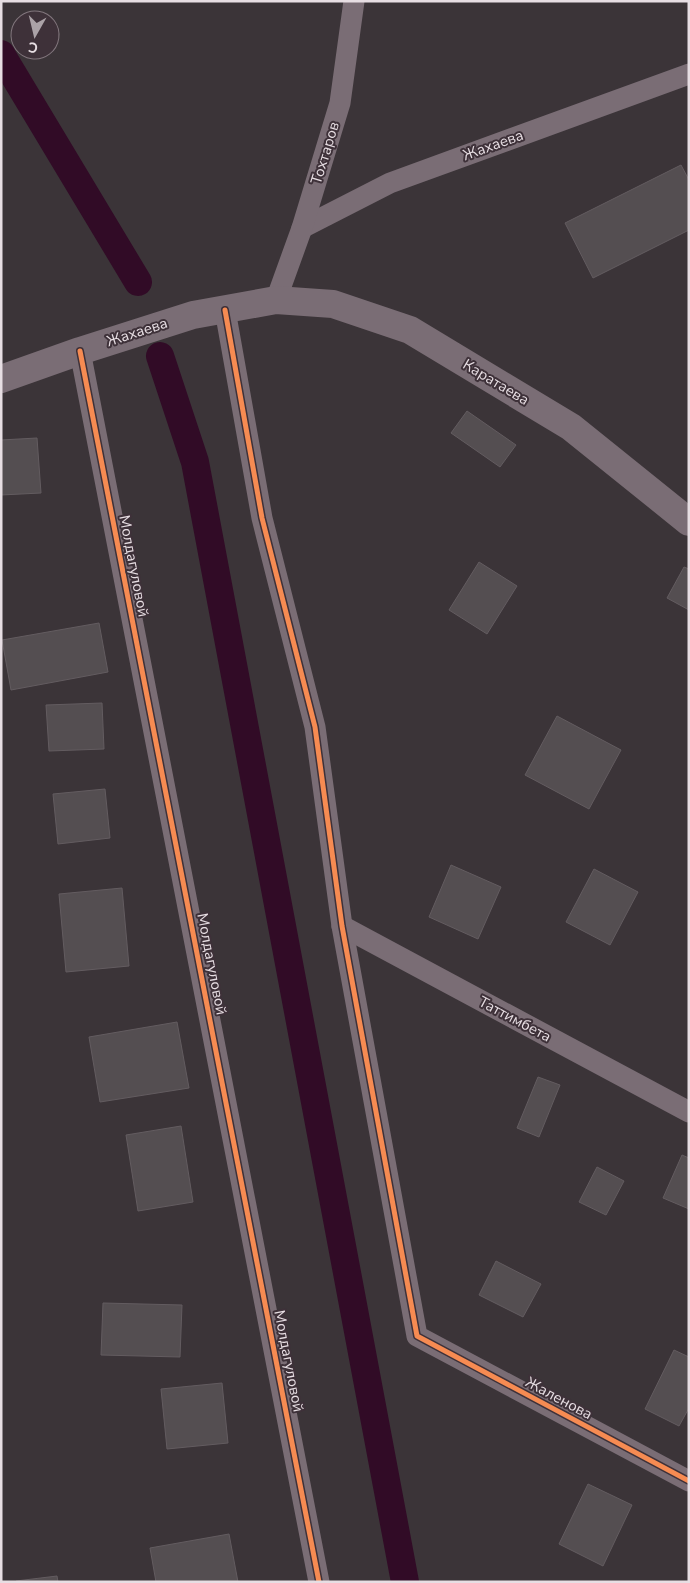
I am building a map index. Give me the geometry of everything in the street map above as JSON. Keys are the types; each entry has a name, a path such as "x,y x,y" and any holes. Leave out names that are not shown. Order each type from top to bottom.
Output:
{"street":[{"name":"Тохтаров","path":"276,300 302,228 340,103 354,1"},
{"name":"Жахаева","path":"302,228 390,183 689,74"},
{"name":"Жахаева","path":"1,379 86,348 193,315 276,300"},
{"name":"Каратаева","path":"276,300 333,304 410,330 570,427 689,522"},
{"path":"225,310 262,518 315,728 342,926"},
{"name":"Молдагуловой","path":"86,348 319,1582"},
{"name":"Таттимбета","path":"342,926 689,1112"},
{"name":"Жаленова","path":"342,926 417,1336 689,1481"}],"building":[{"path":"681,165 689,180 689,230 593,278 565,223"},
{"path":"467,411 516,445 500,467 451,433"},
{"path":"37,438 41,493 1,495 1,440"},
{"path":"479,562 517,586 487,634 449,610"},
{"path":"684,567 689,569 689,610 667,598"},
{"path":"99,623 108,672 11,690 2,640"},
{"path":"102,703 104,749 49,751 46,705"},
{"path":"557,716 621,750 589,809 525,775"},
{"path":"105,789 110,838 58,844 53,794"},
{"path":"451,865 501,887 478,939 429,917"},
{"path":"594,869 638,892 610,945 566,922"},
{"path":"122,888 129,966 66,972 59,894"},
{"path":"177,1022 189,1088 100,1102 89,1037"},
{"path":"538,1077 560,1085 539,1137 517,1128"},
{"path":"181,1126 193,1202 138,1211 126,1135"},
{"path":"682,1155 689,1158 689,1209 663,1198"},
{"path":"597,1167 624,1181 606,1215 579,1202"},
{"path":"496,1261 541,1284 523,1317 479,1295"},
{"path":"103,1303 182,1305 180,1357 101,1355"},
{"path":"674,1350 689,1357 689,1408 679,1426 645,1409"},
{"path":"222,1383 228,1443 167,1449 161,1389"},
{"path":"588,1484 632,1505 603,1566 559,1544"},
{"path":"229,1534 238,1582 156,1582 150,1548"},
{"path":"57,1576 58,1582 16,1582 16,1581"}],"waterway":[{"path":"1,54 138,282"},
{"path":"160,356 195,462 405,1582"}],"cycle path":[{"path":"225,310 262,518 315,727 342,926 417,1336 689,1481"},
{"path":"80,351 319,1582"}]}
